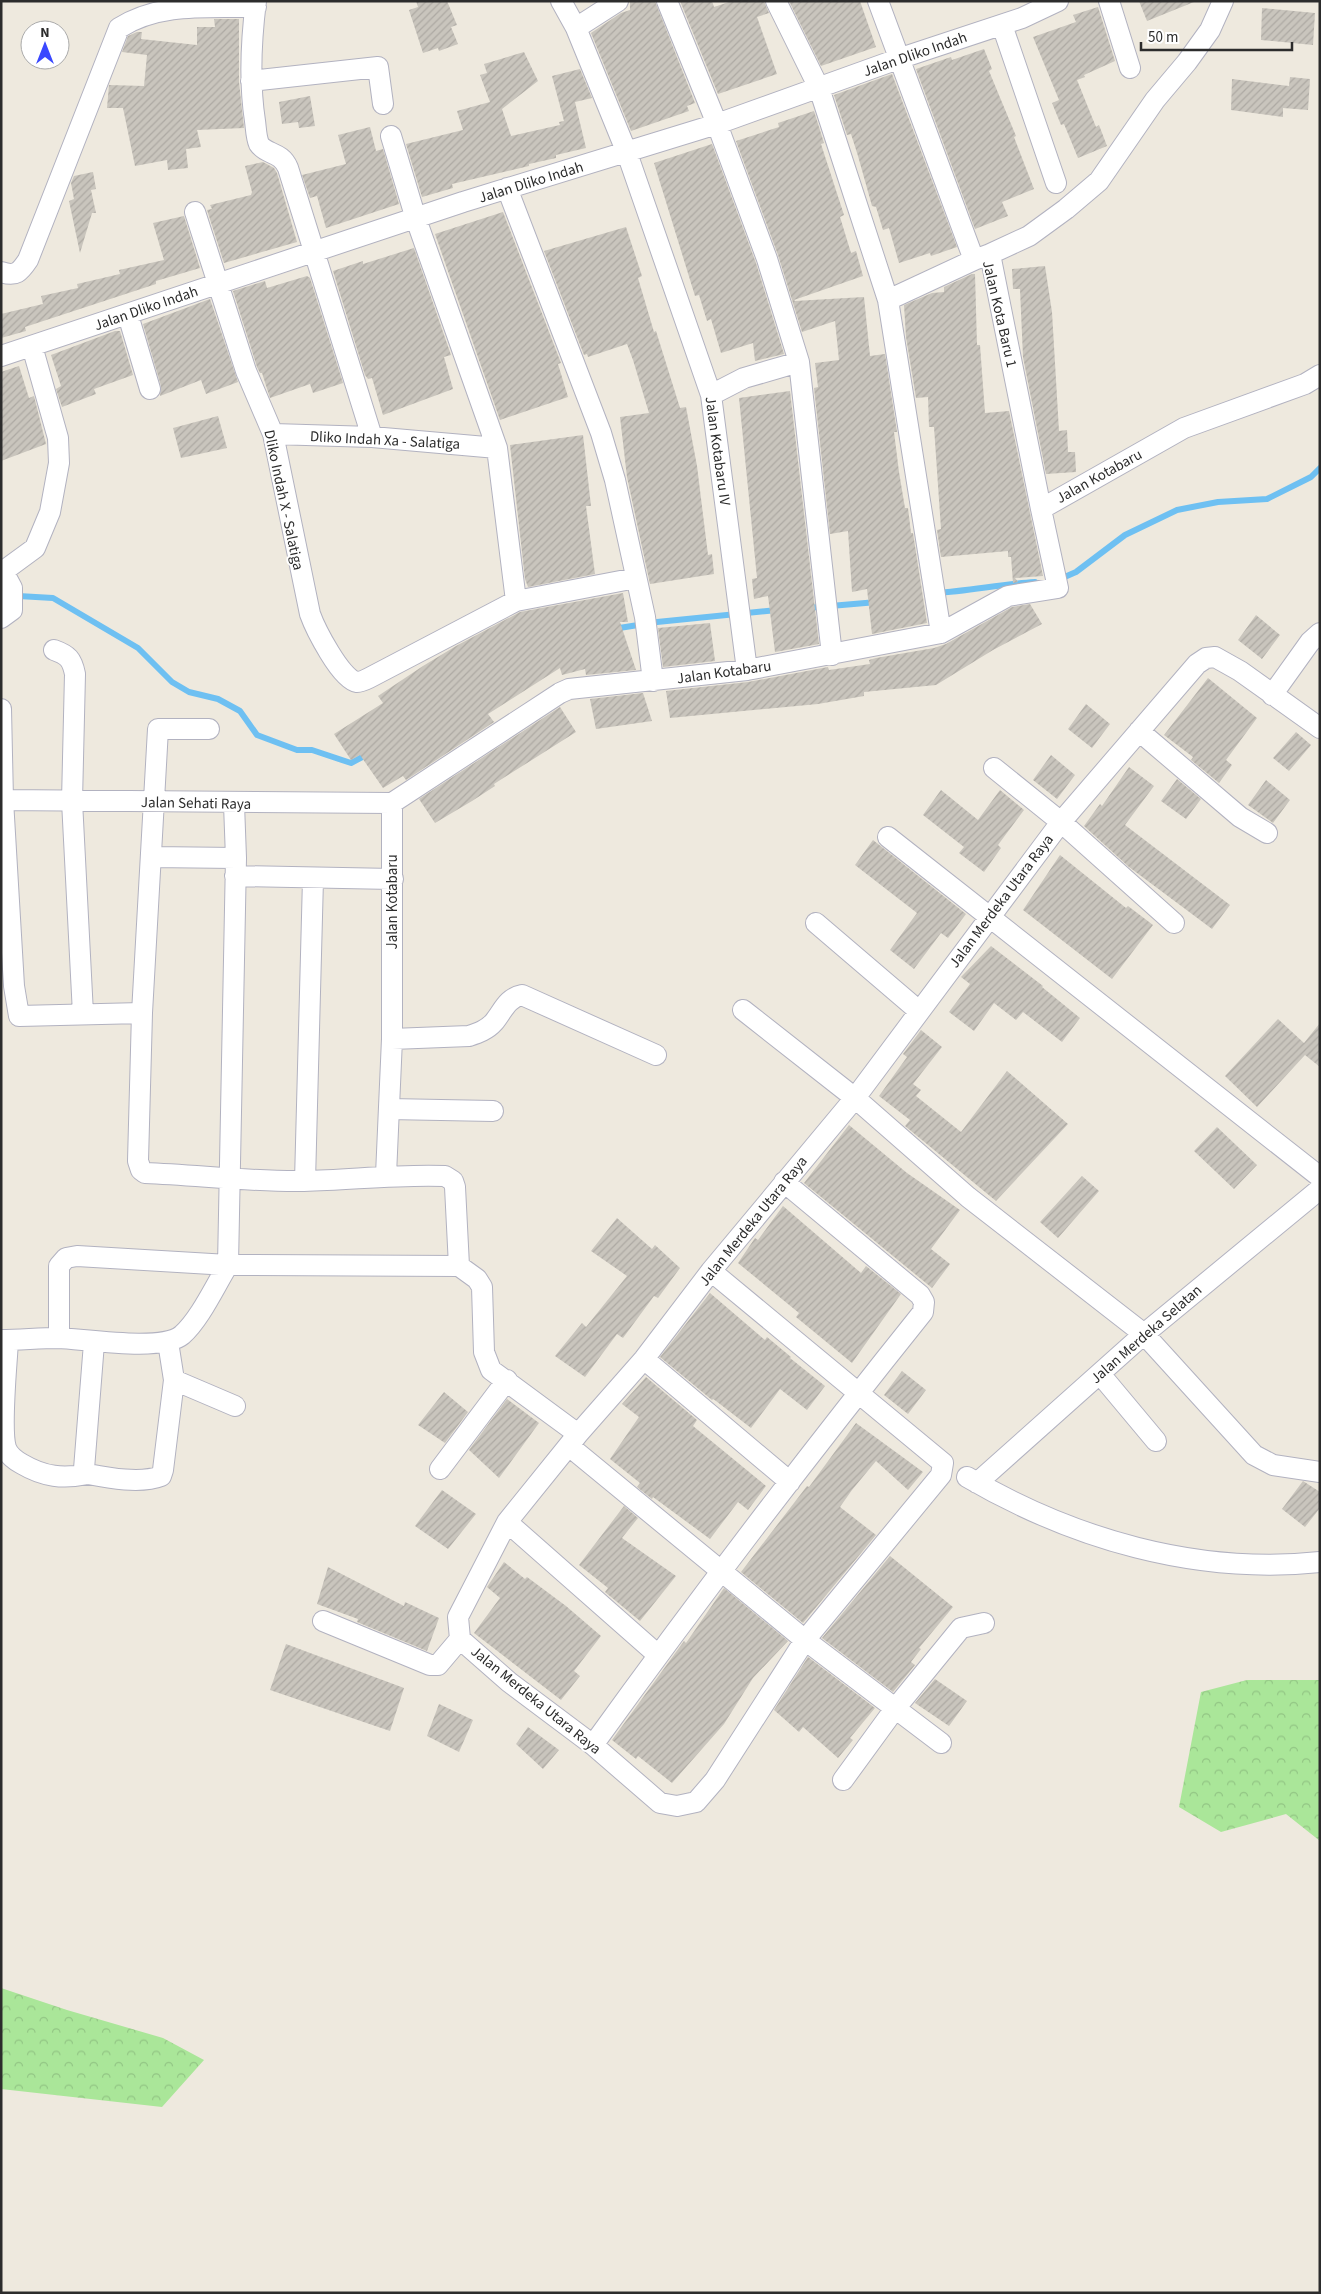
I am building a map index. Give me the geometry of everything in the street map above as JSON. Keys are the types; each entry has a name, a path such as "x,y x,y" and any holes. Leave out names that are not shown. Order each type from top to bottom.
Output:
{"street":[{"name":"Jalan Kotabaru IV","path":"561,1 576,28 627,154 711,395 743,627 747,670"},
{"path":"576,28 618,1"},
{"path":"667,1 717,124 767,259 799,362 832,655"},
{"path":"776,1 819,88 888,300 941,633"},
{"name":"Jalan Kota Baru 1","path":"878,1 898,59 982,257 1041,509"},
{"name":"Jalan Dliko Indah","path":"1,356 507,188 627,154 717,124 898,59 1002,25 1021,10 1058,1"},
{"path":"1108,1 1130,68"},
{"path":"888,300 1029,236 1066,209 1099,181 1155,100 1187,62 1210,30 1223,1"},
{"path":"1,272 14,274 20,272 28,260 119,28 132,20 159,10 256,4 250,95 257,139 262,147 280,156 286,163 372,436"},
{"path":"1002,25 1056,183"},
{"path":"251,81 378,67 383,104"},
{"path":"391,136 416,219 497,448 516,601 636,578"},
{"path":"507,188 600,433 624,518 646,625 653,681"},
{"name":"Dliko Indah X - Salatiga","path":"195,212 246,371 273,434 310,614 316,629 331,654 350,678 358,682 369,678 516,601"},
{"path":"128,315 150,389"},
{"path":"7,614 6,578 35,548 50,512 59,463 58,438 32,346"},
{"path":"711,395 744,378 799,362"},
{"name":"Jalan Kotabaru","path":"386,1175 392,1039 392,803 560,693 570,690 747,670 941,633 1008,596 1058,588 1041,509 1184,428 1304,384 1320,374"},
{"name":"Dliko Indah Xa - Salatiga","path":"273,434 372,436 497,448"},
{"path":"1272,696 1310,642 1320,633"},
{"path":"54,650 66,655 72,661 75,674 72,801 83,1014"},
{"name":"Jalan Merdeka Utara Raya","path":"961,1474 941,1475 805,1640 700,1799 688,1805 677,1806 660,1803 593,1745 510,1682 460,1638 458,1617 507,1522 574,1440 644,1360 711,1271 856,1098 1061,822 1184,682 1197,664 1206,658 1215,657 1240,671 1272,696 1320,728"},
{"path":"1,709 2,800 14,986 19,1016 142,1013"},
{"path":"210,729 158,729 142,1013 139,1168 145,1173 228,1179 305,1181 386,1175 445,1176 453,1181 455,1187 459,1266"},
{"path":"1139,731 1240,817 1267,833"},
{"path":"994,768 1061,822 1174,923"},
{"name":"Jalan Sehati Raya","path":"2,800 234,804 392,803"},
{"path":"168,1342 174,1380 164,1470 161,1476 148,1479 88,1474 55,1478 34,1471 14,1459 7,1451 3,1418 5,1340 59,1338 94,1343 168,1342 181,1335 193,1322 228,1265 228,1179 235,867 234,804"},
{"path":"888,837 1320,1177"},
{"path":"152,857 313,879 393,879"},
{"path":"305,1181 313,879"},
{"path":"816,923 919,1011"},
{"path":"392,1039 474,1034 493,1023 508,1001 522,995 656,1055"},
{"path":"743,1010 856,1098 968,1197 1144,1334 1254,1455 1273,1465 1320,1472"},
{"path":"389,1109 493,1110"},
{"path":"593,1745 658,1655 859,1392 923,1312 923,1299 784,1182"},
{"name":"Jalan Merdeka Selatan","path":"961,1474 1100,1374 1144,1334 1320,1188"},
{"path":"59,1338 59,1266 66,1258 77,1256 228,1265 459,1266 477,1279 482,1287 485,1359 491,1370 507,1380 723,1571 805,1640 894,1710 940,1743"},
{"path":"711,1271 961,1474 1028,1510 1077,1530 1178,1558 1234,1563 1320,1562"},
{"path":"88,1474 83,1465 94,1343"},
{"path":"644,1360 790,1482"},
{"path":"1100,1374 1156,1441"},
{"path":"174,1380 235,1406"},
{"path":"440,1470 507,1380"},
{"path":"507,1522 658,1655"},
{"path":"323,1621 430,1665 438,1665 460,1638"},
{"path":"843,1780 894,1710 961,1628 984,1623"}],"green space":[{"path":"1247,1680 1320,1680 1320,1841 1286,1814 1221,1832 1179,1807 1201,1692"},
{"path":"1,1988 67,2010 163,2038 204,2060 162,2107 1,2089"}],"building":[{"path":"416,1 447,1 457,25 451,27 458,44 439,51 438,48 423,53 409,10 418,7"},
{"path":"630,1 655,1 695,103 687,106 689,111 631,131 591,33 621,13 630,10"},
{"path":"680,1 712,1 714,7 732,1 764,1 769,13 757,17 777,74 718,94"},
{"path":"789,1 860,1 876,47 821,66"},
{"path":"1139,1 1194,1 1194,2 1147,21"},
{"path":"1098,7 1115,61 1077,80 1096,127 1099,125 1107,146 1078,158 1064,124 1061,125 1052,103 1059,100 1033,37 1076,22 1073,15"},
{"path":"1262,8 1315,13 1313,45 1261,40"},
{"path":"214,19 239,19 239,82 244,128 197,130 201,147 186,149 188,168 168,170 167,160 135,166 123,108 107,108 109,85 144,86 147,55 122,52 128,36 142,32 141,39 197,45 197,27 215,27"},
{"path":"984,49 992,69 989,71 1016,136 1014,137 1034,189 1002,202 1008,216 975,229 916,69 951,57 952,60"},
{"path":"524,52 538,81 502,109 511,136 560,125 559,122 564,121 552,76 580,69 592,98 575,102 586,148 556,155 556,158 529,164 529,166 452,184 453,188 422,197 406,144 463,130 457,111 490,102 480,75 487,73 484,64"},
{"path":"892,74 957,247 931,256 930,253 899,263 889,228 883,230 876,207 872,206 851,134 847,135 834,95"},
{"path":"1290,77 1310,79 1308,110 1283,108 1283,117 1231,110 1232,79 1289,86"},
{"path":"310,96 315,126 299,128 298,122 282,124 279,102"},
{"path":"814,111 824,143 821,144 844,215 840,217 851,253 856,251 863,276 794,300 864,297 870,356 885,354 897,432 894,432 899,472 905,508 908,508 911,533 913,533 927,623 872,634 867,589 852,592 848,531 830,534 814,388 818,387 815,363 839,360 835,321 802,332 778,255 736,141 779,127 778,123"},
{"path":"370,127 376,151 383,149 399,204 326,228 317,196 310,198 302,175 346,164 338,135"},
{"path":"712,144 756,263 784,354 755,361 753,343 721,353 711,319 707,321 699,295 695,296 654,163"},
{"path":"263,162 274,168 277,173 297,242 224,263 207,210 212,209 210,205 251,195 252,192 245,166"},
{"path":"93,172 96,189 91,190 96,213 92,213 80,253 69,201 74,199 71,183 74,176"},
{"path":"503,212 561,363 558,364 568,397 500,420 435,234"},
{"path":"184,216 200,268 156,281 156,284 25,327 26,331 1,338 1,314 43,304 41,296 78,288 77,284 120,274 119,270 164,260 153,223"},
{"path":"626,227 642,276 638,278 654,332 656,331 680,408 686,407 697,466 708,555 712,554 714,574 650,584 627,477 620,417 649,413 633,360 627,344 588,357 587,354 584,355 544,251"},
{"path":"414,248 451,355 444,357 453,389 383,415 372,378 368,379 365,375 333,271"},
{"path":"1045,266 1052,312 1059,431 1067,430 1068,452 1075,452 1076,472 1046,474 1023,357 1020,289 1013,289 1012,269"},
{"path":"975,274 977,345 980,345 985,413 1009,411 1043,576 1015,578 1018,582 1013,583 1011,557 1008,557 1008,551 941,557 937,530 941,529 934,427 929,427 928,397 916,398 906,337 904,305 932,293 944,292 944,287"},
{"path":"307,276 310,278 343,383 313,393 310,384 270,398 262,373 260,373 257,367 233,291 265,281 267,288"},
{"path":"210,299 238,382 206,394 201,380 160,396 161,386 143,324"},
{"path":"115,331 120,331 133,375 94,389 96,394 62,407 56,389 61,386 51,355"},
{"path":"19,366 29,398 34,396 46,444 1,461 1,372"},
{"path":"790,391 819,644 775,652 768,596 754,599 752,579 757,578 739,398"},
{"path":"218,416 227,448 181,458 173,428"},
{"path":"583,435 591,506 586,506 595,574 528,587 525,579 510,445"},
{"path":"623,593 628,622 620,622 636,670 586,675 585,669 562,675 560,668 488,714 494,722 406,780 403,776 383,788 360,755 351,760 334,734 383,703 378,696 423,666 520,612"},
{"path":"1030,604 1042,624 993,650 936,685 864,692 864,696 818,704 670,718 666,691 748,682 828,667 829,670 870,664 869,660 876,658 934,648 946,644 1012,607"},
{"path":"1256,615 1280,635 1262,659 1238,640"},
{"path":"710,623 715,661 663,667 658,628"},
{"path":"1208,678 1257,718 1226,760 1232,765 1219,783 1191,760 1193,757 1164,735"},
{"path":"643,693 652,721 596,729 590,699"},
{"path":"1086,704 1110,724 1092,748 1068,729"},
{"path":"560,707 576,732 494,784 495,786 472,801 435,823 419,799"},
{"path":"1296,732 1311,745 1289,771 1273,758"},
{"path":"1051,755 1075,775 1057,799 1033,780"},
{"path":"1129,767 1154,786 1125,825 1230,905 1212,929 1129,867 1084,826 1100,804 1102,806"},
{"path":"1177,779 1201,799 1186,819 1161,801"},
{"path":"1266,780 1290,800 1273,823 1248,805"},
{"path":"941,790 978,820 1000,790 1024,810 998,845 1001,848 984,872 959,853 964,847 923,815"},
{"path":"873,840 966,914 948,938 941,933 914,969 890,950 917,913 855,865"},
{"path":"1060,855 1126,908 1128,906 1153,925 1112,979 1023,910"},
{"path":"991,946 1043,986 1080,1018 1062,1042 1023,1012 1016,1020 994,1003 974,1031 949,1012 970,984 961,977"},
{"path":"1278,1019 1304,1043 1320,1023 1320,1067 1305,1055 1257,1107 1225,1076"},
{"path":"921,1030 942,1047 913,1084 921,1090 916,1096 961,1132 1007,1071 1068,1124 996,1201 905,1126 910,1120 879,1096 907,1057 903,1054"},
{"path":"849,1125 907,1173 960,1210 931,1249 950,1264 932,1288 804,1183"},
{"path":"1217,1127 1257,1165 1234,1189 1194,1151"},
{"path":"1082,1176 1099,1191 1058,1238 1040,1222"},
{"path":"783,1206 861,1273 866,1266 901,1294 852,1363 796,1317 799,1313 738,1263 755,1238 758,1240"},
{"path":"617,1218 652,1249 655,1245 680,1268 658,1298 654,1296 623,1338 617,1334 585,1377 555,1356 582,1323 586,1327 627,1276 591,1251"},
{"path":"710,1293 765,1340 767,1337 825,1386 807,1410 780,1389 751,1428 716,1401 712,1400 660,1357"},
{"path":"902,1371 926,1390 908,1414 884,1395"},
{"path":"646,1377 697,1420 693,1426 766,1486 748,1510 738,1502 710,1539 637,1487 640,1483 610,1459 639,1417 622,1404"},
{"path":"444,1392 468,1412 445,1443 418,1425"},
{"path":"507,1399 539,1423 499,1478 469,1450"},
{"path":"856,1423 923,1472 908,1490 876,1461 852,1490 840,1507 876,1535 803,1623 741,1572 807,1486 809,1487"},
{"path":"1303,1481 1320,1492 1320,1508 1305,1527 1282,1509"},
{"path":"442,1490 476,1514 448,1549 415,1526"},
{"path":"624,1506 638,1518 622,1538 676,1576 640,1621 605,1592 608,1588 579,1565"},
{"path":"890,1556 953,1607 919,1648 921,1649 911,1662 915,1665 893,1692 822,1638"},
{"path":"504,1562 525,1579 527,1577 566,1606 601,1636 574,1671 580,1676 561,1700 474,1633 500,1598 487,1587"},
{"path":"328,1567 404,1606 405,1602 439,1618 427,1651 357,1622 358,1619 317,1604"},
{"path":"724,1588 788,1641 753,1678 724,1724 672,1783 638,1756 636,1759 612,1740 684,1641 686,1643"},
{"path":"286,1644 404,1688 390,1731 270,1690"},
{"path":"808,1657 875,1708 850,1738 853,1740 838,1758 803,1727 799,1732 774,1710"},
{"path":"935,1679 967,1701 949,1726 915,1703"},
{"path":"439,1704 473,1720 459,1752 427,1736"},
{"path":"528,1727 559,1750 543,1769 516,1744"}],"waterway":[{"path":"1060,579 1076,572 1125,535 1177,510 1218,502 1267,499 1311,477 1320,468"},
{"path":"936,593 1035,582"},
{"path":"1,595 53,598 138,648 172,682 189,692 218,699 240,711 257,735 297,750 312,750 351,763 368,754"},
{"path":"807,608 877,602"},
{"path":"613,629 657,622 777,610"}]}
